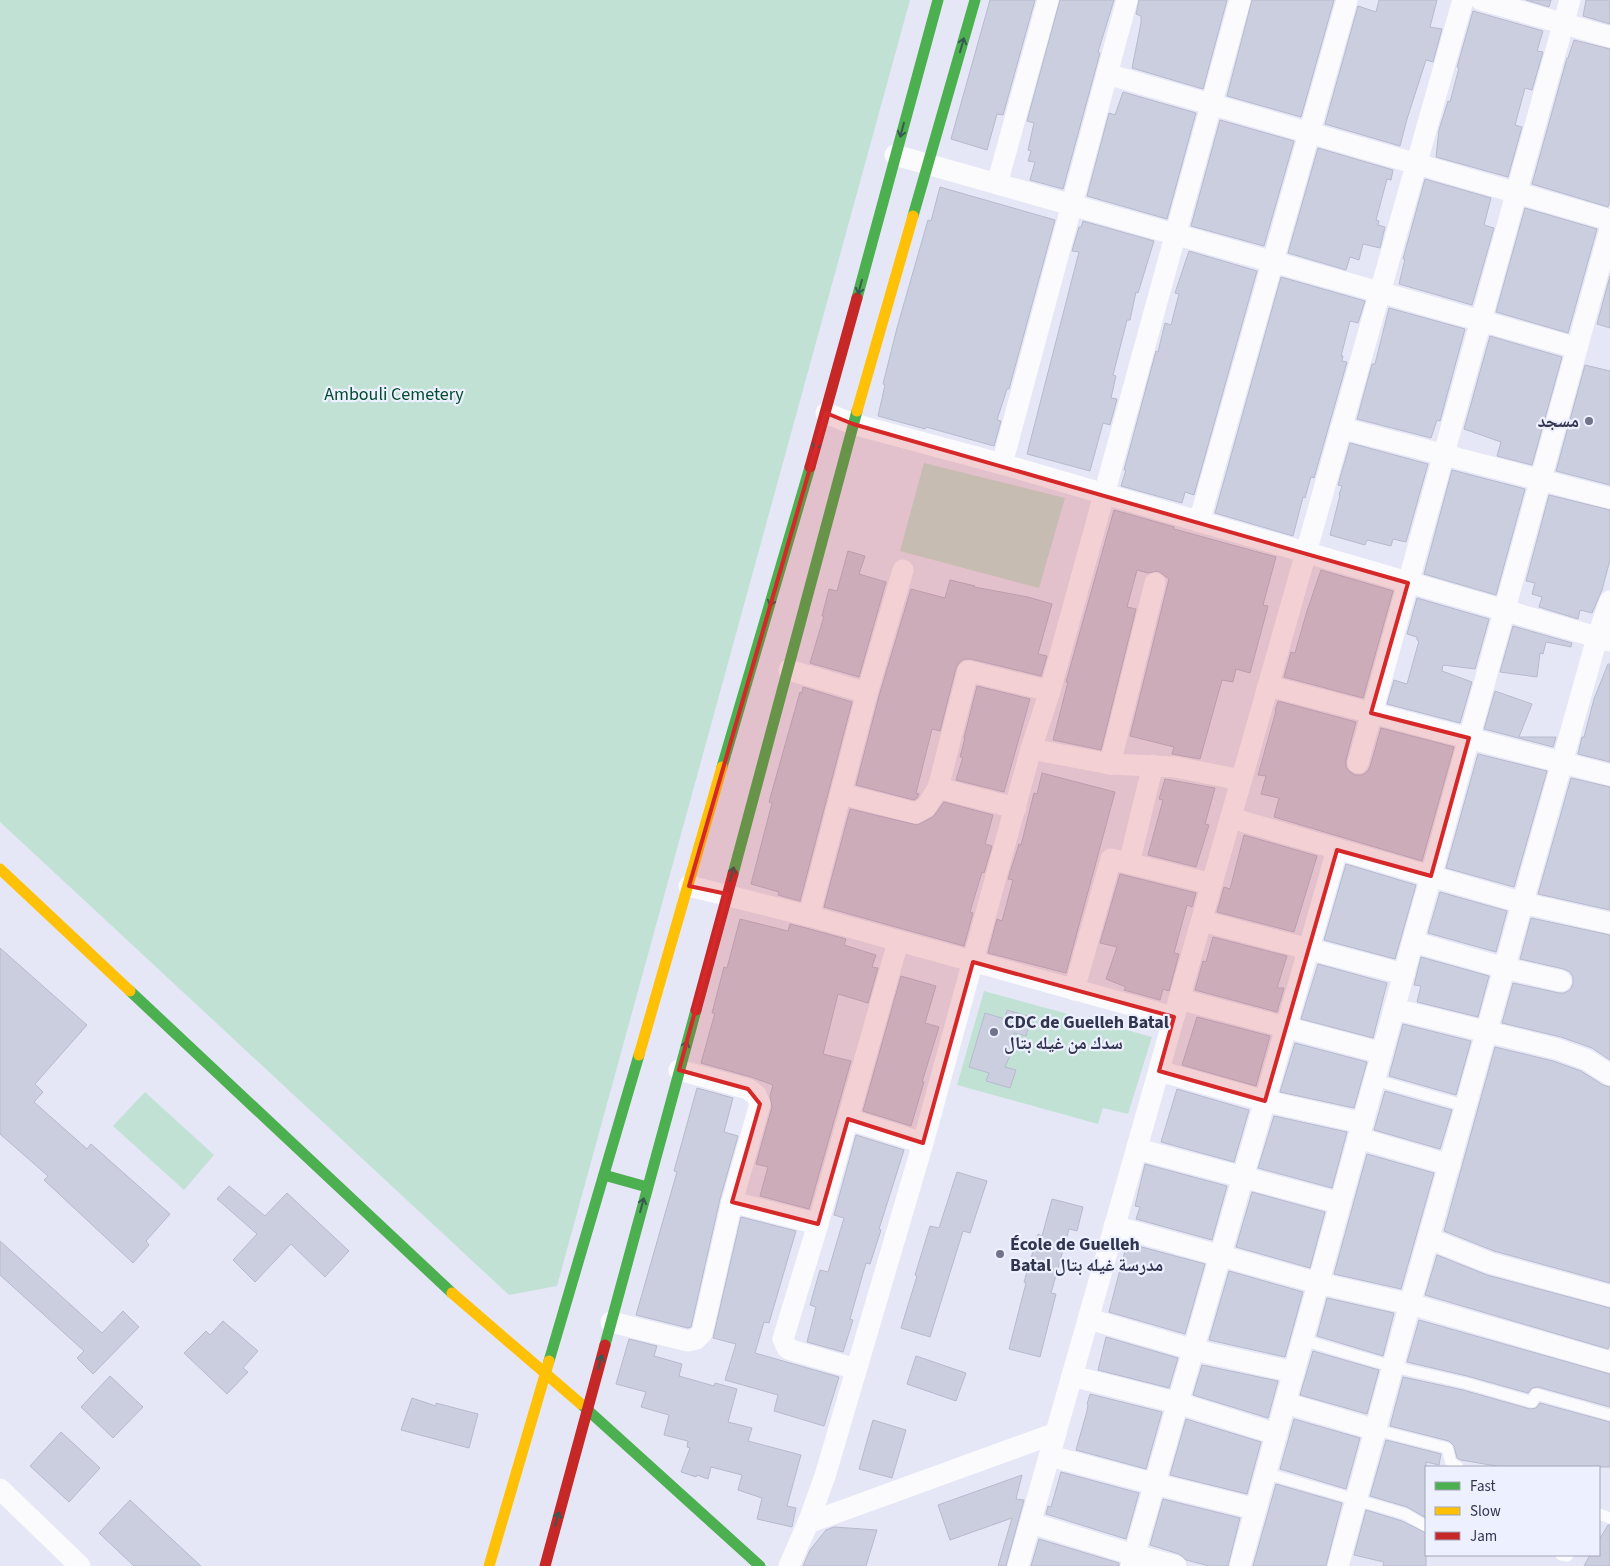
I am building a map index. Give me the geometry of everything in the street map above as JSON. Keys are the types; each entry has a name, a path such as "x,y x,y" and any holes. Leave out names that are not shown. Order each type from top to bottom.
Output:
{"main road":[{"path":"489,1566 826,413 938,0"},
{"path":"544,1566 789,670 853,424 975,0"},
{"path":"0,868 476,1315 586,1409 760,1566"},
{"path":"604,1175 647,1187"}],"street":[{"path":"997,184 1048,0"},
{"path":"1002,464 1128,0"},
{"path":"790,1566 825,1476 923,1144 1240,0"},
{"path":"1199,522 1347,0"},
{"path":"1018,1566 1463,0"},
{"path":"1481,0 1610,37"},
{"path":"1358,762 1570,0"},
{"path":"1107,74 1610,220"},
{"path":"895,155 1577,348"},
{"path":"1240,1566 1610,229"},
{"path":"826,413 853,424 1002,464 1604,640"},
{"path":"1342,428 1610,498"},
{"path":"809,916 867,693 903,570"},
{"path":"1110,764 1155,583"},
{"path":"1338,1566 1562,763 1604,640 1610,601"},
{"path":"789,670 867,693"},
{"path":"841,794 916,813 926,807 938,788 968,671 1050,691"},
{"path":"1268,686 1610,775"},
{"path":"1032,749 1110,764 1175,767 1241,780"},
{"path":"1129,863 1153,766"},
{"path":"938,788 1016,808"},
{"path":"1231,818 1523,903 1610,923"},
{"path":"1133,1561 1337,850"},
{"path":"1074,990 1111,859 1212,884"},
{"path":"689,886 809,916 1074,990 1286,1027 1382,1053"},
{"path":"1202,921 1404,974"},
{"path":"856,1369 794,1351 787,1348 783,1339 818,1224 898,942"},
{"path":"1413,942 1505,968 1561,981"},
{"path":"1394,1009 1557,1049 1587,1060 1610,1075"},
{"path":"611,1322 688,1341 696,1339 702,1333 732,1202 760,1104 756,1095 748,1089 679,1070"},
{"path":"1159,1071 1360,1130 1450,1165"},
{"path":"848,1119 923,1144"},
{"path":"1137,1149 1340,1203"},
{"path":"732,1202 818,1224"},
{"path":"1114,1226 1318,1283 1410,1304 1610,1362"},
{"path":"1430,1239 1490,1263 1610,1296"},
{"path":"1089,1319 1194,1350 1294,1372"},
{"path":"1072,1376 1178,1403 1276,1434"},
{"path":"1285,1403 1376,1430"},
{"path":"808,1523 1056,1433"},
{"path":"1050,1456 1256,1509"},
{"path":"0,1489 80,1566"},
{"path":"1031,1522 1133,1561 1176,1566"}],"lane":[{"path":"1374,1080 1466,1106"},
{"path":"1303,1340 1532,1402 1536,1394 1610,1415"},
{"path":"1376,1430 1447,1448 1451,1464 1456,1466"},
{"path":"1266,1473 1405,1514 1425,1525"}],"highlighted area":[{"path":"826,413 853,424 1408,583 1371,713 1469,738 1431,876 1337,850 1265,1101 1159,1071 1174,1017 973,962 923,1143 848,1119 818,1224 732,1202 760,1104 748,1089 679,1070 727,894 689,886"}],"green space":[{"name":"Ambouli Cemetery","path":"0,0 910,0 557,1286 509,1295 0,822"},
{"path":"924,463 1065,498 1039,588 900,551"},
{"path":"984,991 1152,1037 1128,1114 1103,1108 1098,1124 957,1085"},
{"path":"145,1092 214,1155 184,1190 113,1126"}],"building":[{"path":"990,0 1035,0 1003,115 997,114 987,150 951,139"},
{"path":"1060,0 1114,0 1098,52 1100,53 1063,189 1030,180 1035,162 1028,161 1031,151 1028,150 1034,123 1027,121"},
{"path":"1139,0 1227,0 1203,89 1132,68 1141,23 1141,16 1136,14"},
{"path":"1252,0 1334,0 1301,117 1227,96"},
{"path":"1379,0 1437,0 1430,27 1442,29 1433,62 1426,60 1400,146 1325,124 1358,6 1376,12"},
{"path":"1526,0 1551,0 1549,7"},
{"path":"1586,0 1610,0 1610,24 1583,16"},
{"path":"1473,11 1543,31 1537,51 1543,52 1532,90 1525,88 1515,125 1522,127 1508,177 1436,157 1439,130 1448,101 1450,102 1459,68 1457,67"},
{"path":"1574,40 1610,49 1610,200 1608,207 1532,184 1567,58"},
{"path":"1123,92 1196,113 1167,219 1087,196 1109,113 1115,115"},
{"path":"1220,120 1294,141 1264,246 1191,226"},
{"path":"1318,148 1393,170 1391,180 1387,179 1376,220 1379,221 1378,225 1385,227 1380,248 1363,244 1359,260 1350,257 1346,270 1288,253"},
{"path":"1425,179 1491,198 1484,225 1494,228 1472,305 1399,284 1405,259 1403,259"},
{"path":"940,187 1055,220 1009,389 1007,389 997,420 1001,421 994,446 878,416 885,385 883,384 897,328 928,220 931,221"},
{"path":"1525,208 1597,229 1568,333 1496,312"},
{"path":"1083,221 1154,241 1138,293 1136,292 1130,320 1127,320 1113,375 1116,376 1111,398 1117,399 1110,425 1103,423 1090,471 1027,454 1079,252 1072,251 1079,227 1081,227"},
{"path":"1189,251 1257,271 1194,495 1185,492 1182,503 1121,486 1156,351 1158,352 1165,323 1171,325 1179,294 1175,293"},
{"path":"1610,276 1610,328 1597,324"},
{"path":"1281,277 1365,301 1358,323 1350,321 1341,356 1343,356 1342,361 1347,362 1314,478 1311,477 1305,498 1303,497 1293,536 1215,513"},
{"path":"1389,308 1465,329 1440,421 1437,420 1431,438 1357,419 1372,364 1375,364"},
{"path":"1490,336 1562,357 1532,465 1497,456 1501,442 1464,429"},
{"name":"مسجد","path":"1585,365 1610,371 1610,485 1556,471"},
{"path":"1350,443 1428,464 1406,542 1393,539 1391,546 1367,540 1365,545 1330,535 1342,486 1338,485"},
{"path":"1452,470 1525,489 1496,595 1424,574"},
{"path":"1549,495 1610,510 1610,560 1602,590 1592,613 1580,610 1578,619 1539,607 1542,597 1532,594 1535,583 1526,581"},
{"path":"1114,510 1174,527 1174,529 1276,557 1263,605 1268,606 1250,673 1236,669 1233,682 1222,680 1200,759 1172,754 1174,747 1130,736 1169,579 1158,571 1148,573 1137,570 1127,607 1136,609 1101,750 1053,740 1068,682 1066,682"},
{"path":"848,551 865,556 859,574 886,582 859,677 810,663 824,616 822,616 829,589 837,591"},
{"path":"1321,570 1393,591 1363,698 1284,677 1291,652 1295,653"},
{"path":"950,580 1052,604 1038,654 1047,656 1041,676 971,659 964,659 956,668 940,731 932,729 916,793 919,794 917,798 914,800 856,785 879,696 911,589 945,598"},
{"path":"1417,598 1489,619 1475,669 1443,665 1442,671 1472,682 1460,723 1387,704 1394,680 1407,684 1419,641 1417,637 1407,634"},
{"path":"1513,626 1572,643 1571,647 1546,642 1543,654 1540,653 1537,677 1500,672"},
{"path":"1608,664 1610,664 1610,762 1578,754 1594,699"},
{"path":"977,686 1030,699 1004,792 956,780 963,757 960,757"},
{"path":"803,687 852,702 800,901 778,895 779,892 751,884 772,803 769,802"},
{"path":"1495,691 1532,704 1519,737 1556,737 1553,747 1484,729"},
{"path":"1278,701 1356,722 1346,760 1346,767 1355,775 1362,775 1370,767 1381,728 1454,747 1422,861 1274,817 1279,798 1261,794 1266,776 1258,775"},
{"path":"1478,754 1547,771 1514,887 1446,868"},
{"path":"1042,773 1115,792 1066,973 988,953 997,919 1002,921 1013,880 1008,879 1019,844 1021,845 1034,793 1037,794"},
{"path":"1571,778 1610,787 1610,910 1538,894"},
{"path":"1165,779 1215,788 1205,824 1209,825 1196,867 1148,855 1163,800 1159,799"},
{"path":"944,802 993,815 985,844 992,846 970,912 973,913 964,946 824,907 850,809 917,825 933,817"},
{"path":"1244,835 1317,856 1294,932 1217,912 1224,887 1230,889"},
{"path":"1346,864 1416,885 1395,959 1324,940"},
{"path":"1120,874 1196,893 1192,907 1187,905 1174,953 1179,954 1169,991 1163,989 1160,1000 1124,990 1126,987 1106,979 1117,947 1100,943"},
{"path":"1440,892 1507,911 1496,952 1428,933"},
{"path":"1531,918 1610,935 1610,1060 1592,1048 1561,1037 1502,1023 1513,983 1559,993 1570,990 1573,984 1573,977 1570,972 1564,969 1520,959"},
{"path":"740,919 788,931 790,924 806,928 846,939 844,945 876,955 872,967 878,968 868,1003 838,994 823,1054 851,1061 809,1209 760,1196 768,1167 756,1164 772,1107 770,1096 773,1085 701,1063 715,1013 712,1013 724,967 727,968"},
{"path":"1213,937 1287,956 1277,988 1284,988 1277,1012 1195,990 1203,961 1206,962"},
{"path":"0,948 87,1025 35,1084 43,1092 34,1102 87,1149 91,1144 170,1214 146,1241 149,1245 133,1263 44,1180 48,1176 0,1134"},
{"path":"1421,957 1489,976 1478,1017 1417,1002 1421,986 1414,985"},
{"path":"1318,964 1387,983 1373,1038 1301,1019"},
{"path":"901,976 936,986 925,1023 939,1027 911,1126 863,1111"},
{"path":"1007,1010 1031,1017 1026,1036 1014,1033 1012,1051 1005,1067 1016,1070 1010,1088 986,1081 989,1073 969,1067 985,1013 1005,1019"},
{"path":"1197,1017 1270,1036 1256,1086 1182,1065"},
{"path":"1403,1024 1471,1041 1456,1095 1389,1076"},
{"path":"1295,1043 1367,1062 1354,1108 1280,1092"},
{"path":"1495,1047 1553,1061 1581,1071 1603,1085 1610,1087 1610,1283 1494,1251 1444,1231"},
{"path":"697,1088 733,1098 724,1132 738,1136 720,1199 691,1327 688,1328 636,1315 677,1172 674,1171"},
{"path":"1177,1089 1249,1110 1234,1162 1161,1142"},
{"path":"1385,1091 1452,1110 1440,1149 1374,1130"},
{"path":"1274,1116 1347,1132 1332,1188 1258,1168"},
{"path":"856,1135 904,1150 870,1264 866,1263 850,1319 853,1320 843,1352 807,1342 816,1307 810,1305 820,1270 828,1272 844,1218 834,1215"},
{"path":"1367,1154 1434,1173 1401,1289 1334,1274"},
{"path":"1145,1164 1227,1186 1212,1240 1136,1219 1140,1207 1135,1206"},
{"path":"957,1172 987,1181 970,1233 963,1231 930,1337 901,1328 930,1226 939,1228"},
{"path":"229,1186 265,1216 287,1193 349,1251 325,1277 291,1244 255,1282 233,1260 257,1234 217,1199"},
{"path":"1252,1192 1325,1212 1310,1268 1236,1247"},
{"path":"1052,1199 1083,1207 1077,1231 1069,1229 1051,1293 1056,1294 1040,1357 1009,1349 1026,1283 1024,1282 1038,1234 1042,1236"},
{"path":"741,1217 796,1231 769,1323 764,1322 755,1353 839,1377 824,1426 774,1411 778,1395 725,1380 736,1344 713,1338"},
{"path":"0,1241 102,1333 123,1311 139,1327 93,1374 77,1358 84,1351 0,1275"},
{"path":"1127,1243 1205,1264 1185,1334 1109,1312"},
{"path":"1437,1255 1487,1275 1610,1308 1610,1343 1608,1349 1425,1295"},
{"path":"1229,1271 1303,1292 1285,1357 1209,1340"},
{"path":"1327,1298 1394,1313 1383,1356 1317,1336"},
{"path":"1419,1320 1610,1374 1610,1407 1538,1387 1532,1388 1528,1393 1407,1362"},
{"path":"223,1321 258,1351 243,1368 248,1372 227,1394 184,1353 206,1331 210,1335"},
{"path":"1106,1337 1178,1358 1169,1388 1098,1370"},
{"path":"629,1339 657,1346 654,1356 682,1364 679,1376 714,1386 715,1383 737,1389 728,1422 752,1428 748,1441 801,1455 787,1506 796,1508 792,1527 757,1519 762,1498 738,1490 742,1475 711,1467 708,1479 681,1472 690,1448 687,1447 688,1441 664,1435 669,1415 641,1407 646,1392 616,1384"},
{"path":"1313,1351 1379,1370 1367,1414 1300,1395"},
{"path":"916,1356 966,1373 956,1401 907,1384"},
{"path":"1202,1365 1278,1381 1268,1418 1193,1395"},
{"path":"110,1376 143,1407 113,1438 81,1407"},
{"path":"1403,1377 1463,1390 1530,1409 1536,1408 1540,1403 1610,1422 1610,1467 1496,1466 1461,1460 1457,1458 1454,1446 1449,1441 1390,1426"},
{"path":"1090,1394 1162,1412 1146,1469 1076,1450"},
{"path":"412,1398 436,1406 436,1403 478,1414 469,1448 401,1430"},
{"path":"1186,1419 1261,1442 1247,1494 1170,1475"},
{"path":"1294,1419 1360,1438 1346,1489 1280,1469"},
{"path":"873,1420 906,1430 892,1478 859,1469"},
{"path":"61,1432 100,1468 69,1502 30,1466"},
{"path":"1386,1440 1441,1454 1439,1465 1426,1462 1425,1517 1407,1507 1370,1496"},
{"path":"1061,1472 1139,1493 1126,1539 1046,1514 1048,1506 1051,1507"},
{"path":"1022,1475 1016,1499 1024,1500 1006,1566 998,1566 1012,1518 950,1540 938,1505"},
{"path":"1276,1484 1342,1503 1326,1566 1253,1566"},
{"path":"1163,1499 1240,1518 1228,1566 1209,1566 1186,1560 1179,1554 1150,1545"},
{"path":"130,1500 201,1566 134,1566 99,1533"},
{"path":"1366,1510 1402,1521 1425,1532 1426,1566 1383,1566 1384,1562 1354,1555"},
{"path":"1608,1525 1610,1525 1610,1566 1584,1566 1589,1556 1600,1556 1600,1538"},
{"path":"834,1527 877,1530 866,1566 803,1566 810,1550 826,1530"},
{"path":"1039,1539 1119,1563 1119,1566 1031,1566"}],"traffic: fast":[{"path":"857,298 938,0"},
{"path":"913,216 975,0"},
{"path":"733,874 857,411"},
{"path":"722,767 810,467"},
{"path":"130,991 452,1293"},
{"path":"605,1345 696,1010"},
{"path":"549,1361 639,1055"},
{"path":"604,1175 647,1187"},
{"path":"581,1404 760,1566"}],"traffic: slow":[{"path":"857,411 913,216"},
{"path":"639,1055 722,767"},
{"path":"0,869 130,991"},
{"path":"452,1293 581,1404"},
{"path":"489,1566 549,1361"}],"traffic: jam":[{"path":"810,467 857,298"},
{"path":"696,1010 733,874"},
{"path":"545,1566 605,1345"}],"place":[{"name":"مسجد","path":"1589,421"},
{"name":"CDC de Guelleh Batal سدك من غيله بتال","path":"994,1032"},
{"name":"École de Guelleh Batal مدرسة غيله بتال","path":"1000,1254"}]}
